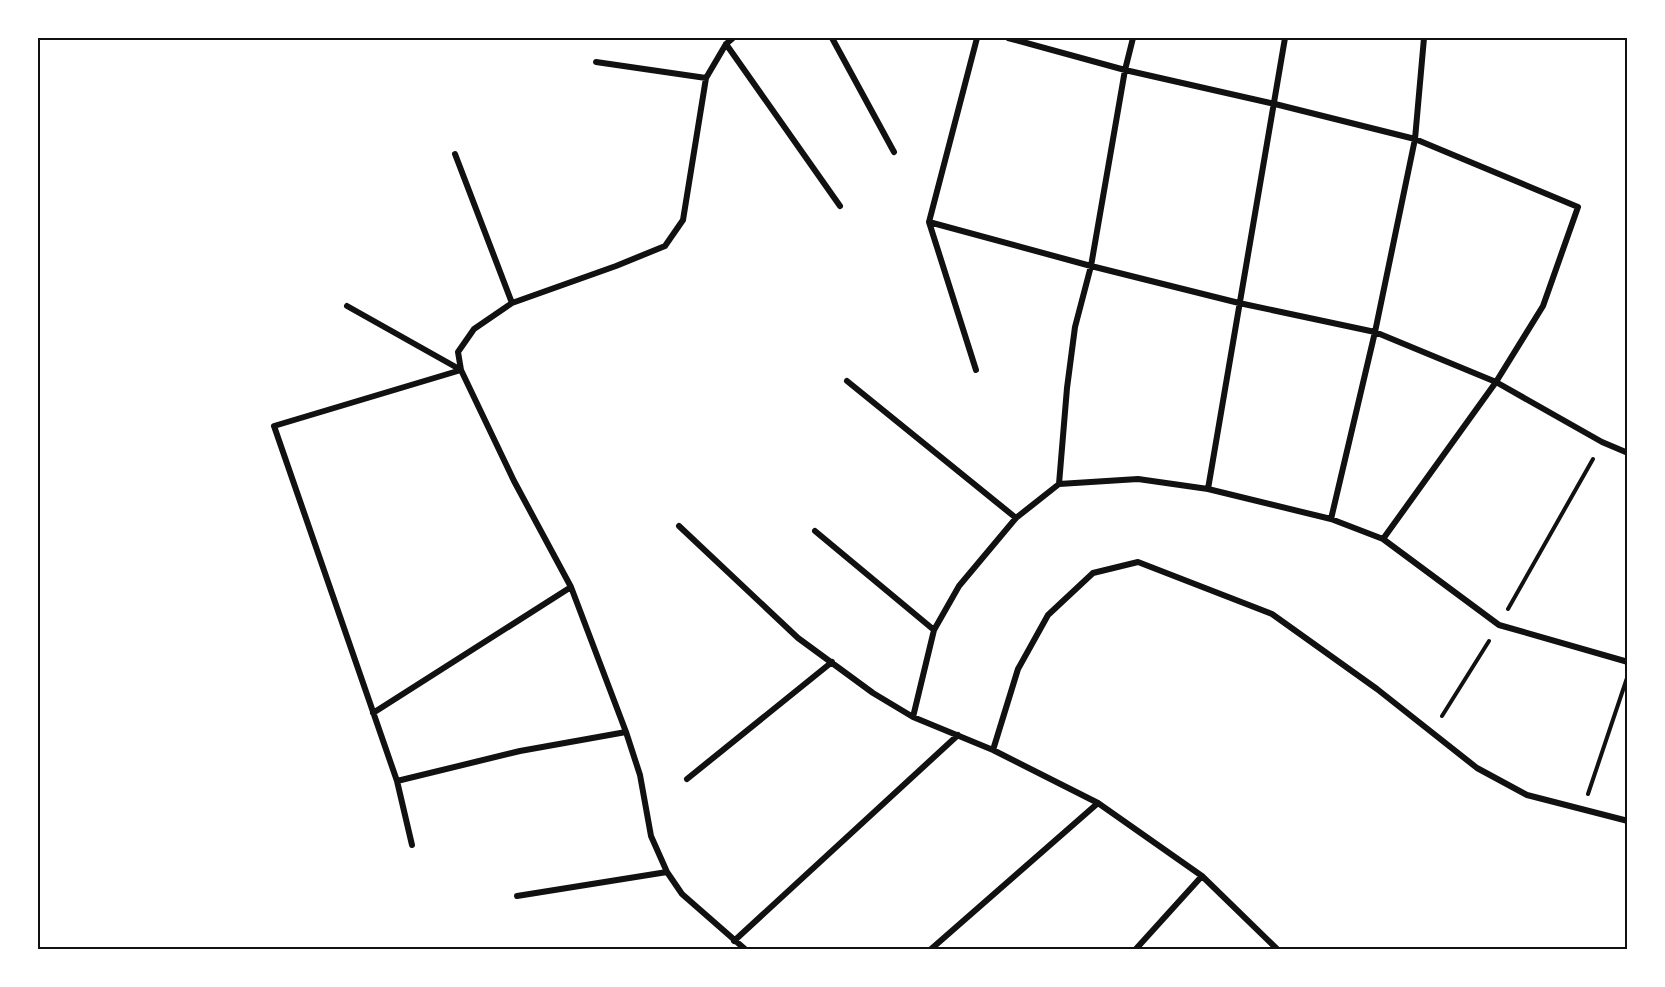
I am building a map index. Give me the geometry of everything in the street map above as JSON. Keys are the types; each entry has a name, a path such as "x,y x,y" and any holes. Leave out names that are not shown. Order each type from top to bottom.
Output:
{"street":[{"path":"733,38 726,44 706,78 683,220 665,246 512,303 474,328 458,352 461,370 514,481 571,587 626,732 640,775 651,836 667,872 682,894 746,950"},
{"path":"832,38 894,152"},
{"path":"976,370 929,222 977,38"},
{"path":"1008,38 1125,70 1415,139 1578,207 1543,306 1497,382 1383,539"},
{"path":"1059,484 1068,378 1076,327 1091,266 1125,70 1133,38"},
{"path":"1208,489 1286,38"},
{"path":"1331,519 1375,332 1415,139 1424,38"},
{"path":"726,44 840,206"},
{"path":"596,62 706,78"},
{"path":"455,154 512,303"},
{"path":"929,222 1239,303 1375,332 1497,382 1602,442 1628,453"},
{"path":"347,306 461,370"},
{"path":"412,845 397,781 274,426 461,370"},
{"path":"847,381 1016,518"},
{"path":"913,717 934,630 959,586 1016,518 1059,484 1138,479 1208,489 1331,519 1383,539 1499,625 1628,662"},
{"path":"679,526 798,638 873,693 913,717 993,750 1098,803 1202,876 1278,950"},
{"path":"815,531 934,630"},
{"path":"993,750 1018,669 1048,615 1093,573 1138,562 1272,614 1377,689 1476,768 1527,795 1628,821"},
{"path":"373,713 571,587"},
{"path":"687,779 832,662"},
{"path":"397,781 520,751 626,732"},
{"path":"734,941 958,735"},
{"path":"930,950 1098,803"},
{"path":"517,896 667,872"},
{"path":"1135,950 1202,876"}],"path":[{"path":"1431,732 1499,625 1602,442"},
{"path":"1583,810 1628,678"}]}
